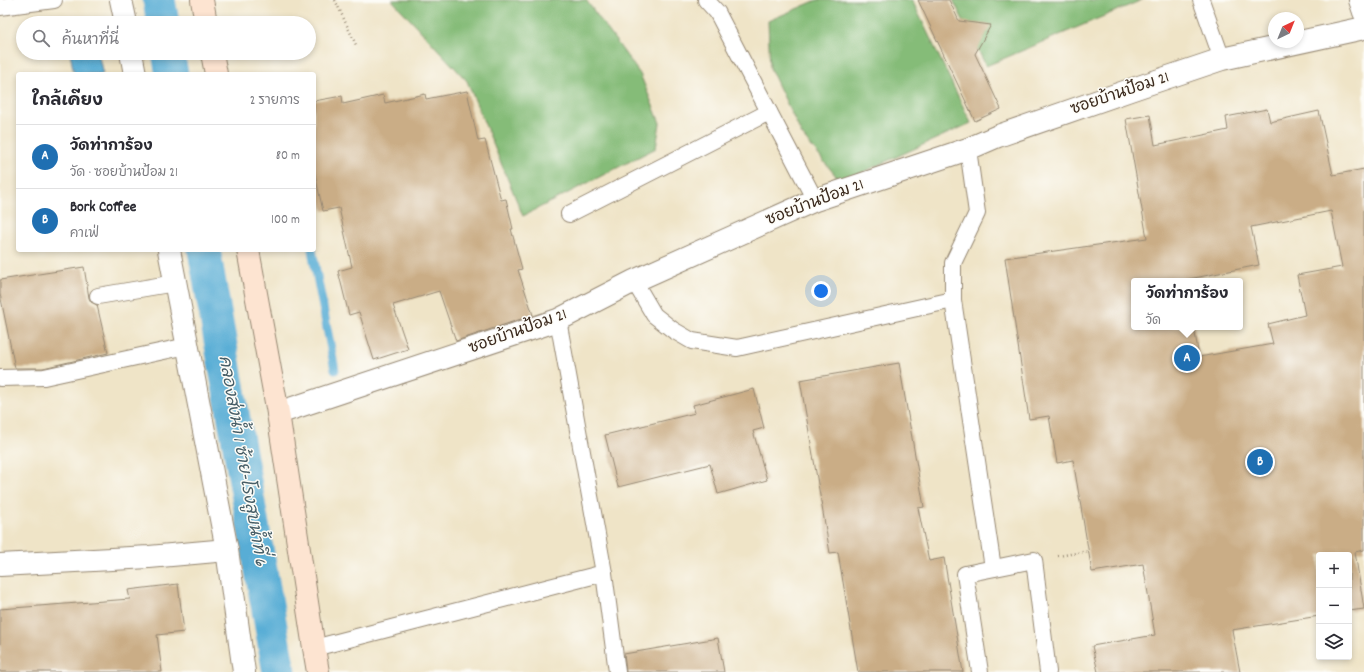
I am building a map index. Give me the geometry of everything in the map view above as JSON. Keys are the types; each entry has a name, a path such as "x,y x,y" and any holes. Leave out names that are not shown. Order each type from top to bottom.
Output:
{"main road":[{"path":"202,0 205,16"},
{"path":"213,60 216,72"},
{"path":"248,252 278,413 318,672"}],"street":[{"path":"121,0 124,16"},
{"path":"1360,0 1364,12"},
{"name":"ซอยบ้านป้อม 21","path":"278,413 558,320 634,281 815,200 968,149 998,136 1133,88 1222,59 1364,28"},
{"path":"132,60 135,72"},
{"path":"168,252 227,550 244,672"},
{"path":"0,565 149,557 227,550"}],"lane":[{"path":"0,7 54,0"},
{"path":"706,0 717,12 815,200"},
{"path":"1201,0 1222,59"},
{"path":"569,214 769,112"},
{"path":"968,149 977,213 953,262 953,300 993,568"},
{"path":"634,281 654,315 673,330 692,341 737,348 953,300"},
{"path":"98,296 175,283"},
{"path":"558,320 604,573 617,672"},
{"path":"0,378 44,377 186,346"},
{"path":"980,672 964,574 1034,560 1048,672"},
{"path":"314,648 604,573"}],"path":[{"path":"335,0 357,47"},
{"path":"1034,560 1089,551"}],"green space":[{"path":"392,0 586,0 640,74 660,123 656,148 523,216 467,81"},
{"path":"817,0 912,0 971,123 841,182 802,135 770,68 768,21"},
{"path":"953,0 1142,0 986,66"}],"water":[{"path":"71,60 100,60 103,72 74,72"}],"building":[{"path":"918,0 949,0 959,21 991,25 975,54 1001,109 975,121"},
{"path":"467,91 478,141 485,140 501,200 506,199 513,229 511,229 522,269 518,270 533,315 456,341 439,291 393,305 408,349 374,360 359,312 349,315 338,271 352,267 339,208 323,211 316,179 316,101 342,96 343,104 383,95 385,103 425,94 426,99"},
{"path":"1267,109 1270,122 1319,111 1333,175 1364,169 1364,550 1355,552 1364,609 1352,611 1352,552 1316,552 1316,616 1232,630 1240,672 1098,672 1092,646 1155,635 1143,564 1092,572 1073,460 1057,463 1049,416 1029,419 1005,258 1147,238 1126,119 1150,115 1155,145 1228,130 1226,117"},
{"path":"84,267 89,298 91,302 97,305 108,353 43,368 15,368 0,294 0,280"},
{"path":"899,363 924,507 918,508 929,561 944,558 963,672 858,672 838,552 830,553 800,380"},
{"path":"754,389 764,428 753,431 767,480 718,494 710,464 618,487 605,435 695,413 693,405"},
{"path":"178,584 184,632 157,635 162,672 0,672 0,609 130,599 128,590"},
{"path":"718,638 724,672 626,672 624,654"}],"waterway":[{"name":"คลองส่งน้ำ 1 ซ้าย-โรงสูบน้ำที่ 6","path":"159,0 162,16"},
{"name":"คลองส่งน้ำ 1 ซ้าย-โรงสูบน้ำที่ 6","path":"169,60 172,72"},
{"name":"คลองส่งน้ำ 1 ซ้าย-โรงสูบน้ำที่ 6","path":"204,252 279,672"},
{"path":"312,252 335,370"}],"place":[{"name":"วัดท่าการ้อง","path":"1187,358"},
{"name":"Bork Coffee","path":"1260,462"}]}
